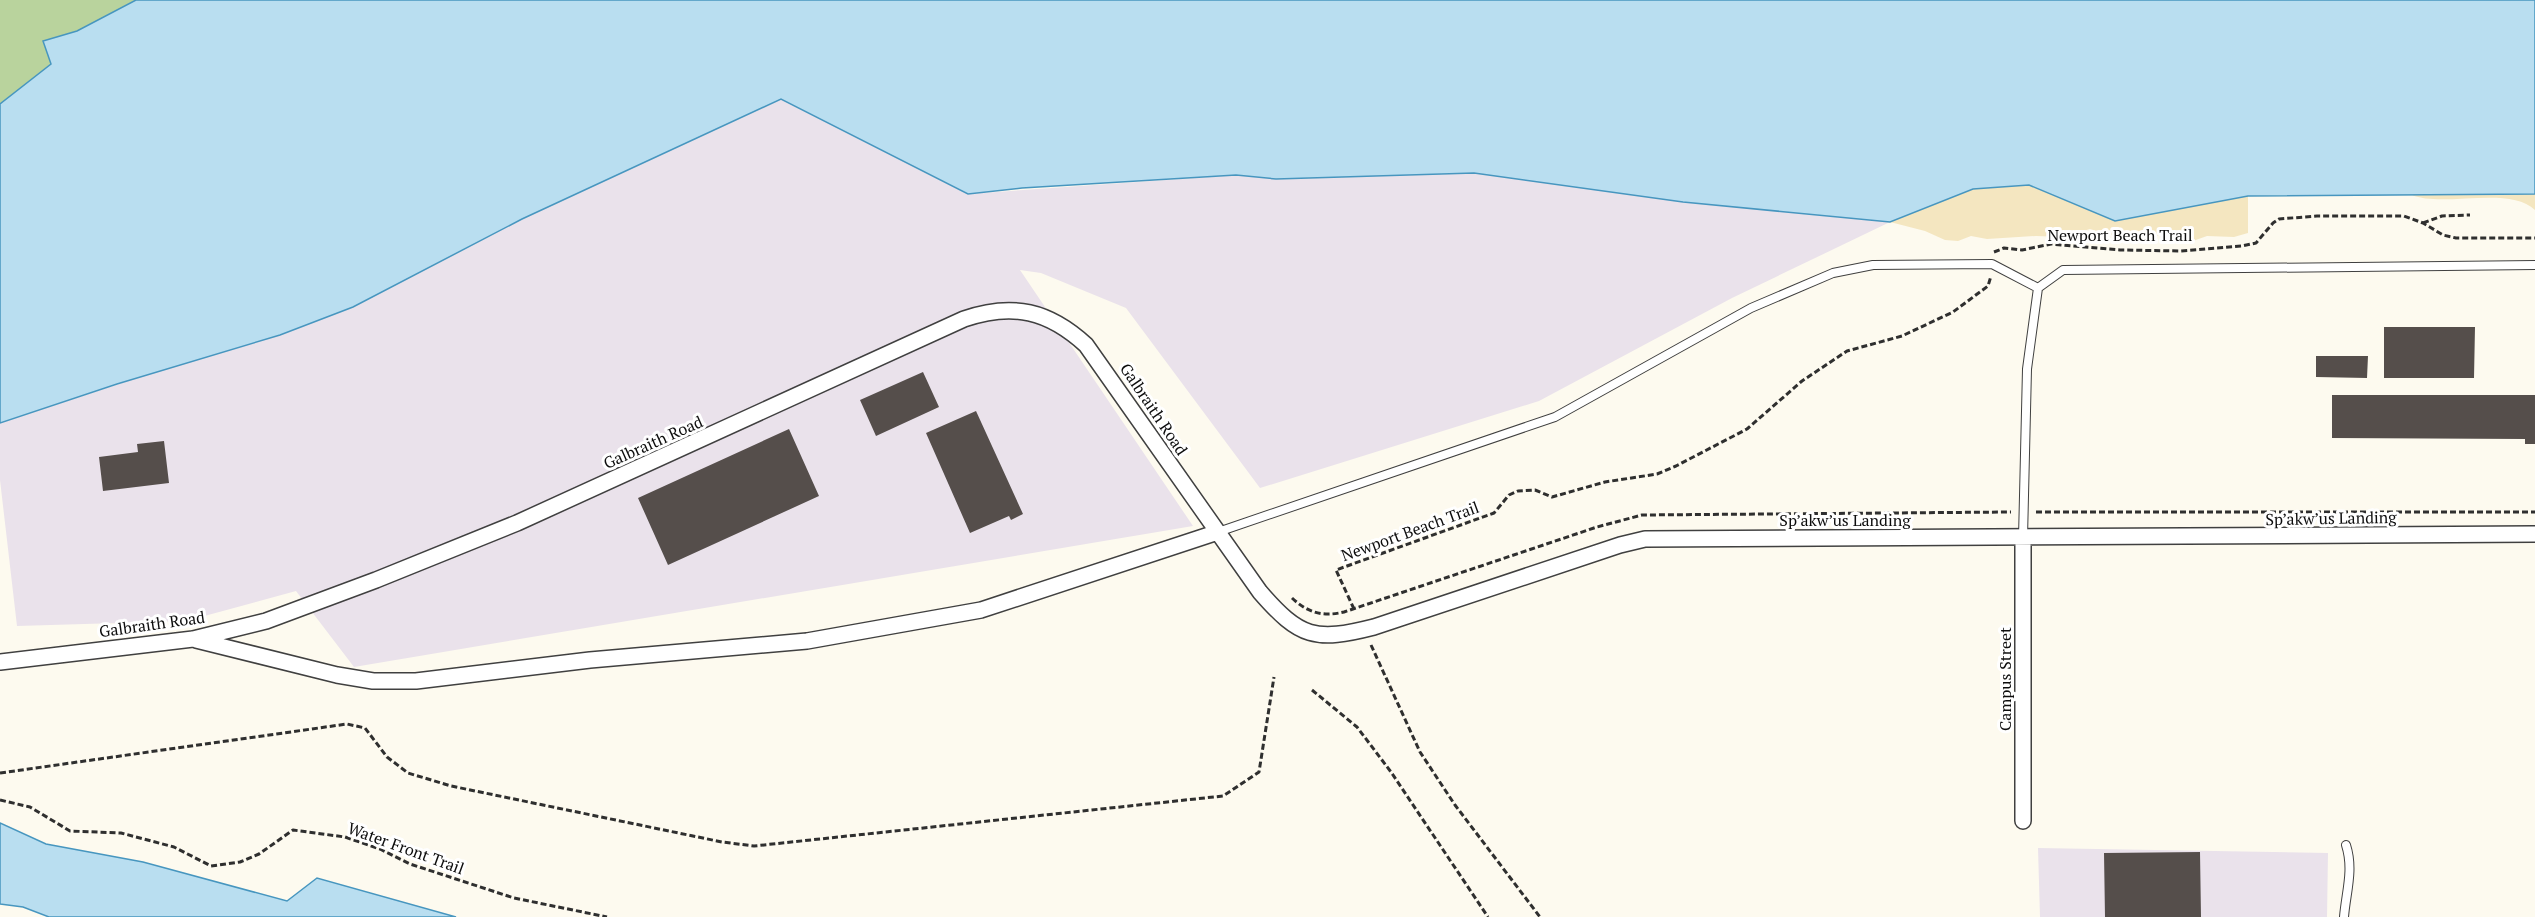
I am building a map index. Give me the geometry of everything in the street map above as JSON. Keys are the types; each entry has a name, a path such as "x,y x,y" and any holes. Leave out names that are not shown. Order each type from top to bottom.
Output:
{"street":[{"name":"Galbraith Road","path":"0,662 193,639 266,621 466,544 964,319 992,311 1018,310 1038,315 1069,329 1086,345 1218,532"},
{"name":"Sp’akw’us Landing","path":"1218,532 1260,592 1288,622 1308,633 1329,636 1357,632 1398,620 1620,545 1646,539 2535,534"},
{"path":"193,639 337,675 373,681 416,681 590,660 807,641 981,610 1218,532"},
{"name":"Campus Street","path":"2023,538 2023,821"}],"lane":[{"path":"1218,532 1555,417 1751,308 1833,273 1872,265 1992,264 2038,288"},
{"path":"2023,538 2027,369 2038,288 2063,270 2535,265"},
{"path":"2344,917 2350,876 2349,854 2346,845"}],"path":[{"path":"2423,223 2442,216 2470,215"},
{"name":"Newport Beach Trail","path":"1356,613 1336,570 1494,513 1509,495 1518,491 1535,490 1552,497 1605,482 1657,474 1676,465 1748,429 1808,376 1847,351 1902,336 1953,312 1988,286 1993,253 1998,249 2022,250 2051,244 2120,250 2180,251 2242,246 2256,243 2279,219 2293,217 2404,216 2423,223 2443,235 2456,238 2535,238"},
{"path":"1371,645 1420,752 1455,805 1540,917"},
{"path":"0,773 346,724 365,728 387,757 408,773 451,786 722,842 754,846 1223,796 1259,772 1274,677"},
{"path":"1312,690 1357,727 1391,772 1488,917"},
{"name":"Water Front Trail","path":"0,800 30,807 70,831 121,833 174,847 211,866 240,862 259,854 293,830 345,837 380,849 410,864 514,897 608,917"}],"shaded area":[{"path":"782,99 968,194 1236,175 1276,179 1474,173 1683,202 1890,222 1732,298 1539,401 1260,488 1126,308 1041,273 1020,270 1193,526 354,667 296,591 186,621 17,626 0,480 0,423 353,307 522,219"},
{"path":"2038,848 2328,853 2327,917 2040,917"}],"green space":[{"path":"0,0 136,0 77,31 44,41 51,64 0,104"}],"sand":[{"path":"2535,142 2535,210 2524,203 2493,198 2440,199 2412,195 2248,196 2248,233 2234,237 2207,236 2193,241 2146,234 2109,235 2090,229 2063,237 1987,239 1971,236 1958,241 1945,240 1925,231 1890,222 1829,215 1949,166"}],"water":[{"path":"136,0 2535,0 2535,194 2248,196 2115,221 2029,185 1973,189 1890,222 1683,202 1474,173 1276,179 1236,175 1022,188 968,194 781,99 522,219 353,307 280,335 117,384 0,423 0,104 51,64 43,41 77,31"},
{"path":"0,823 46,844 143,862 287,901 317,878 456,917 49,917 23,907 0,904"}],"building":[{"path":"2384,327 2475,327 2474,378 2384,378"},
{"path":"2316,356 2368,356 2367,378 2316,377"},
{"path":"923,372 939,407 876,436 860,400"},
{"path":"2332,395 2535,395 2535,444 2525,444 2525,439 2332,438"},
{"path":"976,411 1023,514 1011,520 1009,516 970,533 926,433"},
{"path":"789,429 819,496 668,565 638,498"},
{"path":"164,441 169,483 103,491 99,457 138,452 137,444"},
{"path":"2200,852 2201,917 2105,917 2104,853"}]}
